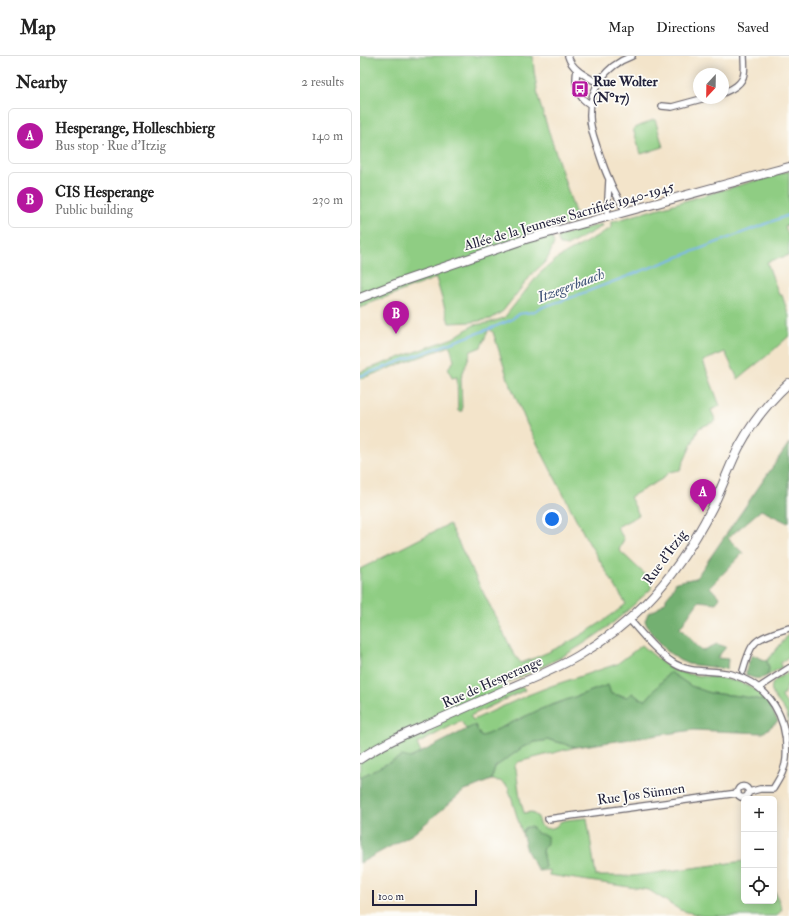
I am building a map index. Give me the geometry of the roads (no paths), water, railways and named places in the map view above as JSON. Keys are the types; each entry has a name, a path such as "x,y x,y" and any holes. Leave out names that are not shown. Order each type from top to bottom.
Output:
{"main road":[{"name":"Allée de la Jeunesse Sacrifiée 1940-1945","path":"360,298 404,281 526,239 789,167"},
{"name":"Rue d'Itzig","path":"629,619 659,589 675,570 702,526 739,448 752,425 765,408 789,383"},
{"name":"Rue de Hesperange","path":"360,759 387,742 547,672 578,656 594,646 629,619"}],"street":[{"path":"568,56 577,70 598,83"},
{"path":"626,212 609,180 592,130 590,118 591,105 598,83 610,69 626,58 632,56"},
{"path":"729,90 739,84 742,79 744,74 744,56"},
{"path":"577,70 575,76 577,88 583,99 591,105"},
{"path":"662,106 672,107 693,101"},
{"path":"607,217 609,180"},
{"path":"629,619 662,654 675,664 687,669 730,673 747,679 760,687 789,668"},
{"path":"743,671 752,646 755,642 789,628"},
{"name":"Rue Jos Sünnen","path":"548,818 738,793 738,789 743,786 746,787 749,792 760,788 773,789 781,775 786,760 788,744 786,728 781,712 772,699 760,687"}],"waterway":[{"name":"Itzegerbaach","path":"360,376 489,329 511,320 518,314 533,312 540,308 789,215"}],"place":[{"name":"Rue Wolter (N°17)","path":"580,89"},
{"name":"CIS Hesperange","path":"396,334"},
{"name":"Hesperange, Holleschbierg","path":"703,512"}]}
